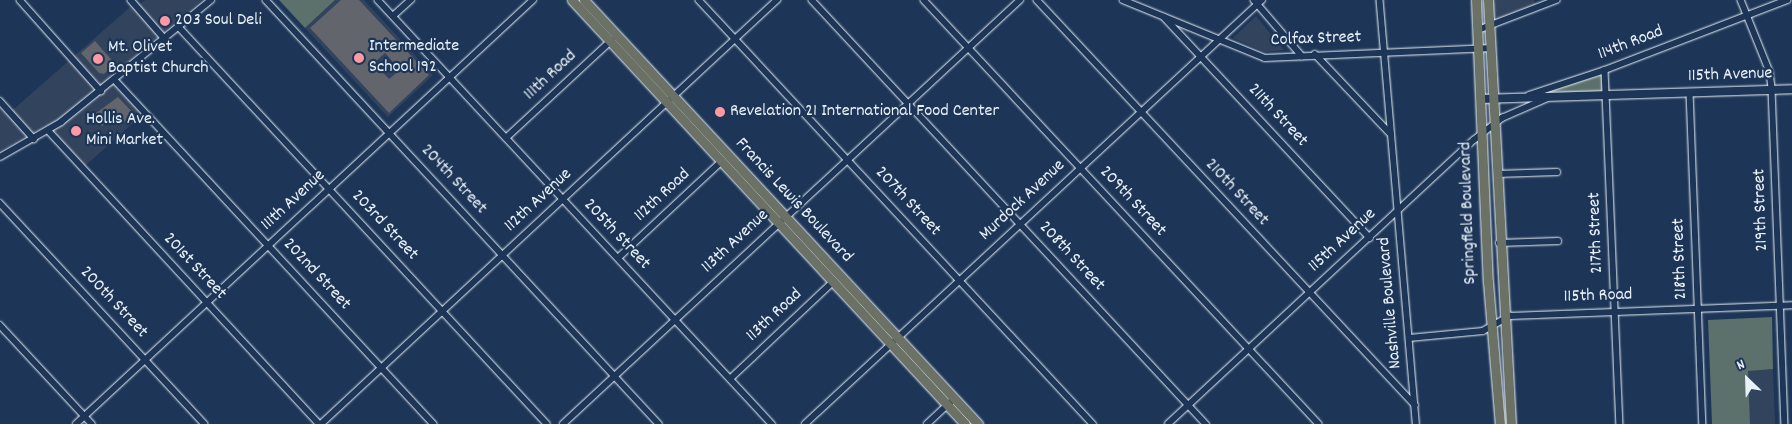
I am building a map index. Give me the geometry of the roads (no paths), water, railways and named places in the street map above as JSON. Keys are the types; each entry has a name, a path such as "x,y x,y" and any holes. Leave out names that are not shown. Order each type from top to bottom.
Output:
{"main road":[{"name":"Francis Lewis Boulevard","path":"572,0 614,38"},
{"name":"Francis Lewis Boulevard","path":"584,0 614,38 670,100 782,219 841,275 898,337 951,401 965,424"},
{"name":"Springfield Boulevard","path":"1476,0 1491,328 1500,424"},
{"name":"Springfield Boulevard","path":"1488,0 1491,26 1503,320 1511,424"},
{"name":"115th Avenue","path":"1521,98 1792,88"},
{"name":"114th Road","path":"1481,99 1521,98"},
{"name":"Francis Lewis Boulevard","path":"782,219 833,282 891,344 978,424"}],"street":[{"path":"20,0 101,91"},
{"path":"131,0 165,39"},
{"path":"0,157 48,130 101,91 211,0"},
{"name":"204th Street","path":"266,0 659,424"},
{"name":"205th Street","path":"378,0 772,424"},
{"path":"393,16 410,0"},
{"name":"111th Avenue","path":"76,424 533,0"},
{"name":"207th Street","path":"699,0 1093,424"},
{"name":"112th Avenue","path":"320,424 777,0"},
{"name":"208th Street","path":"812,0 1206,424"},
{"name":"209th Street","path":"924,0 1319,424"},
{"name":"113th Avenue","path":"563,424 1020,0"},
{"name":"210th Street","path":"1037,0 1309,294 1415,405"},
{"name":"Colfax Street","path":"1123,0 1265,58 1315,54 1492,48"},
{"name":"Nashville Boulevard","path":"1380,0 1416,424"},
{"path":"1478,30 1556,0"},
{"name":"219th Street","path":"1741,0 1770,72 1772,89 1786,424"},
{"name":"114th Road","path":"1521,98 1605,70 1787,0"},
{"path":"1258,1 1302,56"},
{"name":"Murdock Avenue","path":"805,424 1202,57 1258,1"},
{"name":"211th Street","path":"1162,16 1370,238"},
{"name":"203rd Street","path":"179,27 547,424"},
{"name":"111th Road","path":"506,138 614,38"},
{"path":"1315,54 1390,134"},
{"name":"217th Street","path":"1605,70 1620,424"},
{"name":"202nd Street","path":"115,80 434,424"},
{"name":"218th Street","path":"1690,92 1703,424"},
{"name":"115th Avenue","path":"1168,424 1482,134 1495,124 1550,97"},
{"path":"0,101 34,139"},
{"name":"201st Street","path":"48,130 320,424"},
{"name":"112th Road","path":"618,258 725,158"},
{"path":"1497,174 1557,172"},
{"name":"200th Street","path":"0,203 205,424"},
{"path":"1499,243 1558,241"},
{"name":"113th Road","path":"730,379 841,275"},
{"name":"115th Road","path":"1410,338 1491,328 1510,316 1792,305"},
{"path":"0,325 92,424"},
{"path":"927,424 951,401"}],"place":[{"name":"203 Soul Deli","path":"165,21"},
{"name":"Intermediate School 192","path":"359,58"},
{"name":"Mt. Olivet Baptist Church","path":"98,59"},
{"name":"Revelation 21 International Food Center","path":"720,112"},
{"name":"Hollis Ave. Mini Market","path":"76,131"}]}
